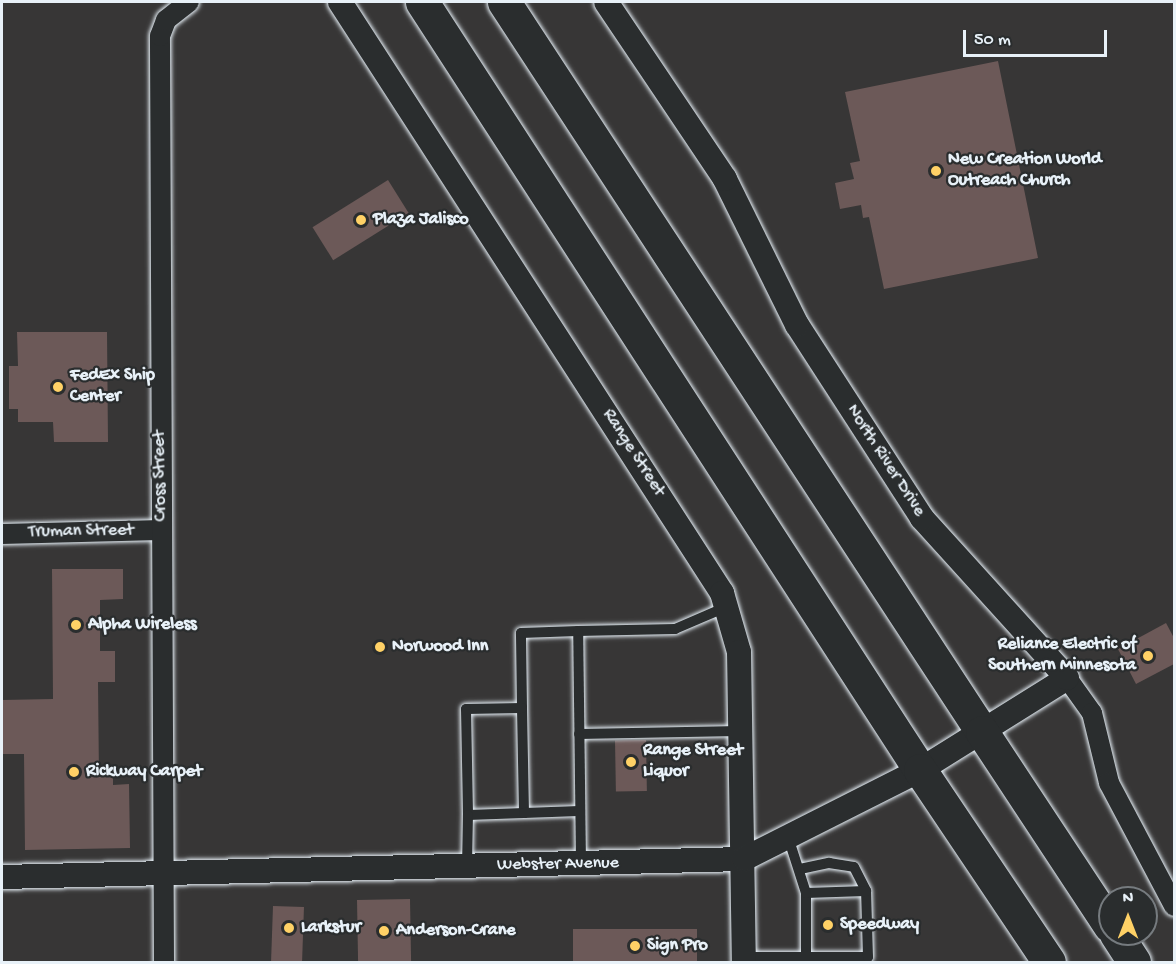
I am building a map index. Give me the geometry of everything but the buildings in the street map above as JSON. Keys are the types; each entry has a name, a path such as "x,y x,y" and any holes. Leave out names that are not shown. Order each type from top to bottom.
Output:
{"highway":[{"path":"422,2 920,770 1049,963"},
{"path":"504,2 1098,908"},
{"path":"1123,946 1134,963"}],"street":[{"name":"Cross Street","path":"164,963 160,36 166,20 189,2"},
{"name":"Range Street","path":"340,2 701,558 726,608 739,652 744,960"},
{"name":"North River Drive","path":"606,2 725,179 797,325 922,518 1067,678 1092,713 1109,783 1174,906"},
{"name":"Truman Street","path":"2,534 161,530"},
{"name":"Webster Avenue","path":"2,877 744,860 920,770 1067,678"}],"lane":[{"path":"525,813 521,633 675,629 726,608"},
{"path":"578,631 581,863"},
{"path":"467,866 466,710 522,708"},
{"path":"579,734 740,731"},
{"path":"468,815 579,811"},
{"path":"788,837 806,893 810,925 806,958"},
{"path":"744,960 868,957 862,923 866,891 854,867 829,863 800,869"},
{"path":"806,893 866,891"}],"place":[{"name":"New Creation World Outreach Church","path":"936,171"},
{"name":"Plaza Jalisco","path":"361,220"},
{"name":"FedEx Ship Center","path":"58,387"},
{"name":"Alpha Wireless","path":"76,625"},
{"name":"Norwood Inn","path":"380,647"},
{"name":"Reliance Electric of Southern Minnesota","path":"1148,656"},
{"name":"Range Street Liquor","path":"631,762"},
{"name":"Rickway Carpet","path":"74,772"},
{"name":"Speedway","path":"828,925"},
{"name":"Larkstur","path":"289,928"},
{"name":"Anderson-Crane","path":"384,931"},
{"name":"Sign Pro","path":"635,946"}]}
